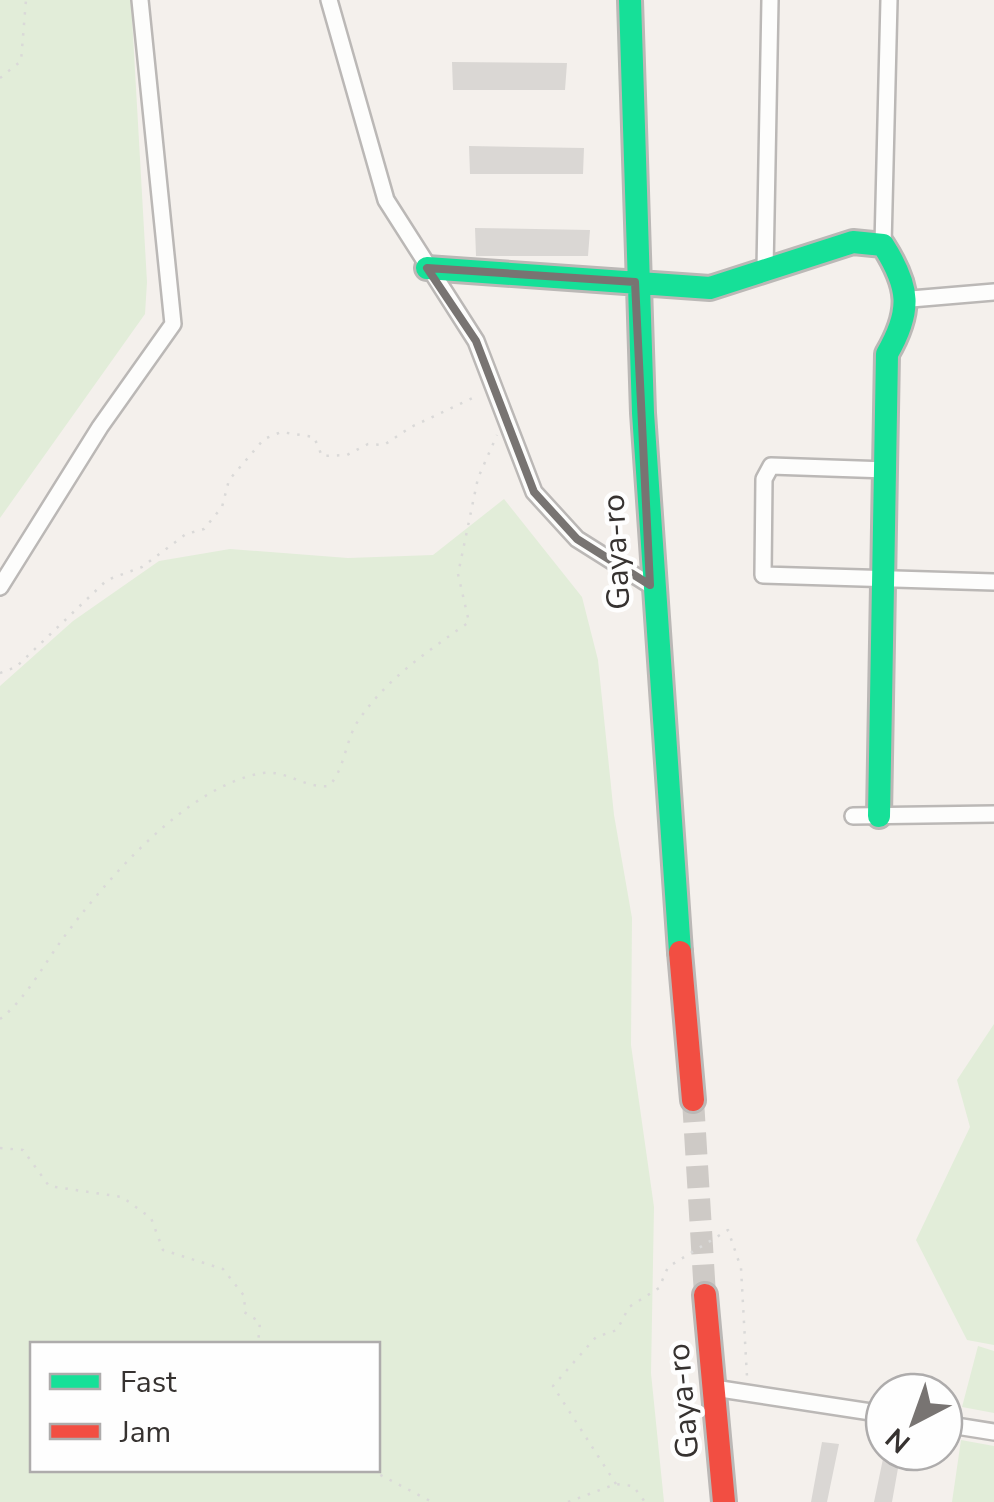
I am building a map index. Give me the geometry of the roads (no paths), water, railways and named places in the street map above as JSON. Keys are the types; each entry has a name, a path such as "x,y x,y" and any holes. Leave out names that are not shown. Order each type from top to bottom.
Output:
{"main road":[{"name":"Gaya-ro","path":"630,0 635,282 650,585 693,1100"},
{"path":"426,268 710,288 852,242 883,244 908,282 911,299 904,326 887,354 880,816"},
{"name":"Gaya-ro","path":"706,1295 724,1502"}],"street":[{"path":"0,587 172,324 140,0"},
{"path":"329,0 386,200 476,341 534,492 577,539 650,585"},
{"path":"766,270 770,0"},
{"path":"883,244 890,0"},
{"path":"911,299 994,292"},
{"path":"887,470 770,466 764,479 764,576 994,582"},
{"path":"853,816 994,814"},
{"path":"714,1388 864,1411"},
{"path":"964,1427 994,1432"}],"tunnel":[{"path":"693,1100 705,1295"}]}
